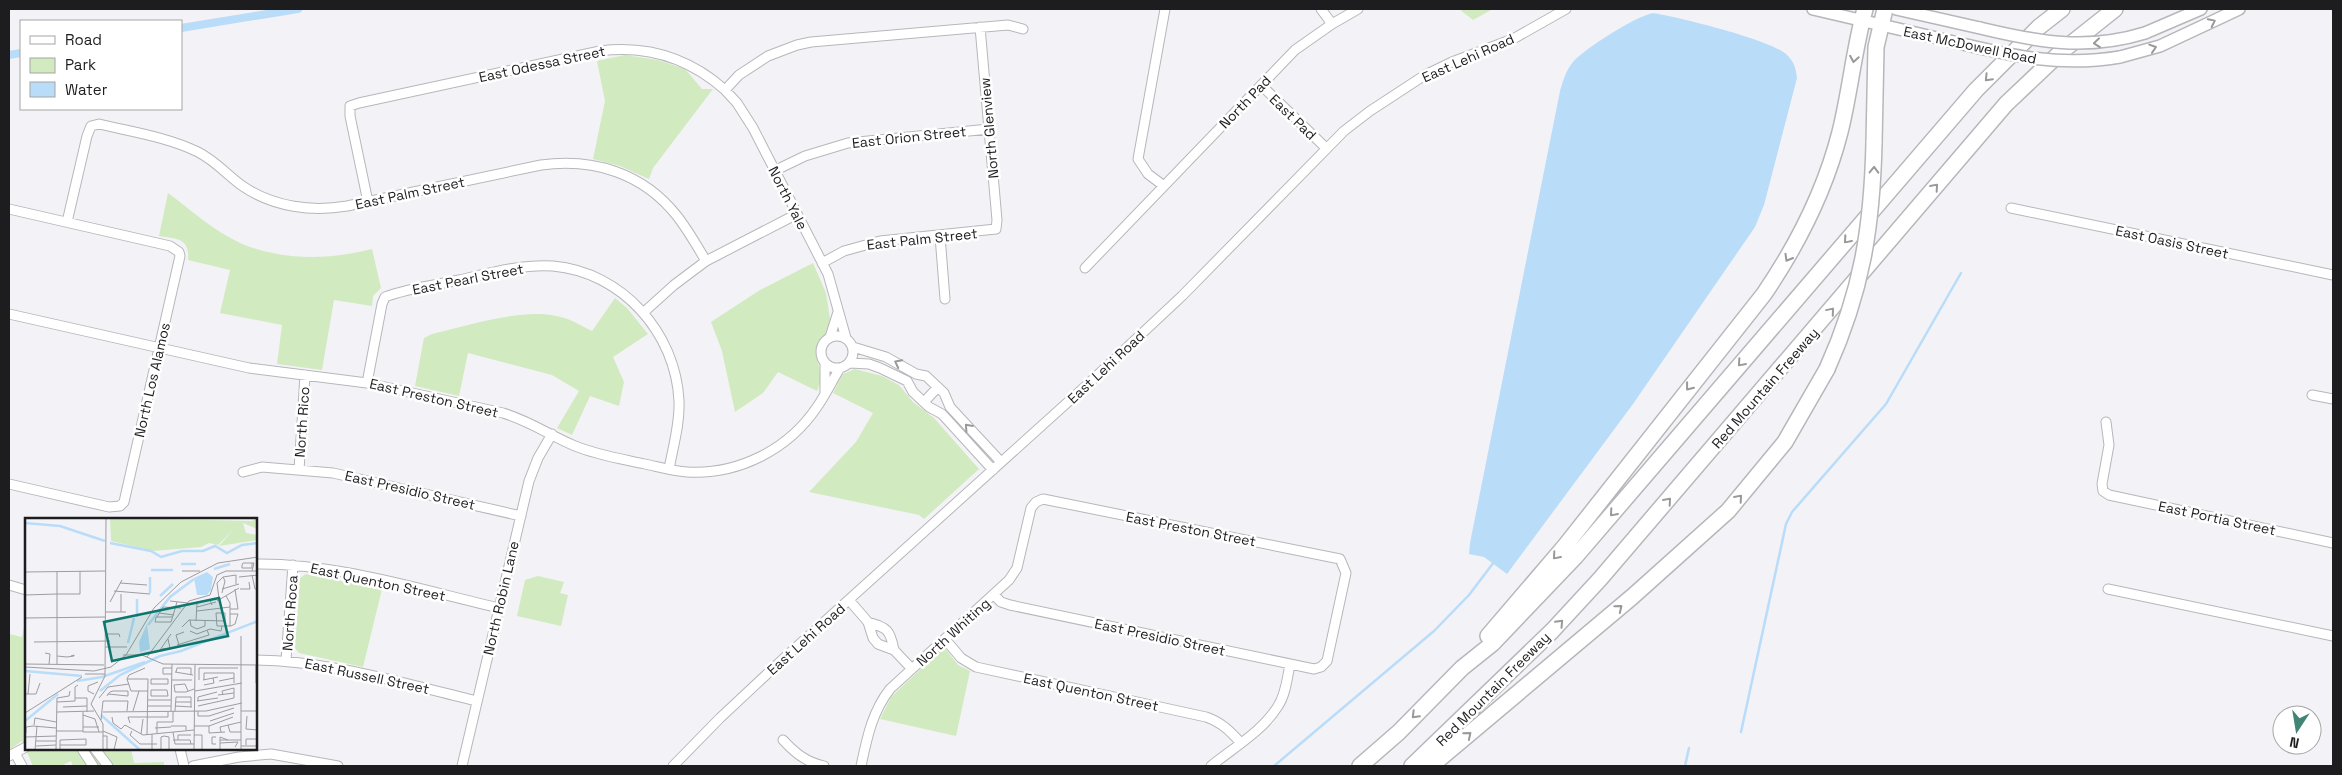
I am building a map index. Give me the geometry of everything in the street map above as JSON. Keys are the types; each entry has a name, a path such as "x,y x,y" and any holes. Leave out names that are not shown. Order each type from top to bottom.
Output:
{"highway":[{"path":"1431,766 1632,597 1728,511 1785,442 1826,369 1847,320 1862,269 1873,197 1876,46 1885,9"},
{"path":"1462,668 1492,644 1576,556 1976,90 2039,27 2062,9"},
{"name":"Red Mountain Freeway","path":"1412,766 1552,631 1600,579 2006,104 2062,51 2114,9"},
{"path":"1360,766 1399,732 1462,668 1570,539 1764,294 1786,262 1819,196 1834,152 1864,15"}],"main road":[{"name":"East McDowell Road","path":"1813,9 1864,15 1882,25 2013,56 2048,61 2096,61 2120,57 2160,46 2239,9"},
{"name":"East McDowell Road","path":"1896,9 2031,40 2071,44 2114,40 2145,33 2201,9"}],"street":[{"path":"1164,186 1148,174 1138,159 1165,9"},
{"path":"1321,9 1332,24"},
{"name":"North Pad","path":"1085,268 1296,50 1332,24 1358,9"},
{"name":"East Lehi Road","path":"673,766 720,718 1182,296 1326,148 1370,111 1425,75 1452,62 1513,38 1566,9"},
{"path":"725,90 739,75 768,56 797,45 1008,25 1023,29"},
{"name":"North Glenview","path":"980,27 998,220 996,230"},
{"name":"East Odessa Street","path":"368,202 350,116 350,106 581,55 617,49 650,51 669,56 698,69 725,90"},
{"name":"East Pad","path":"1261,85 1326,148"},
{"name":"North Yale","path":"725,90 746,115 822,263 834,290 846,338"},
{"name":"East Palm Street","path":"67,222 91,126 99,124 186,146 215,163 244,186 275,202 302,207 332,209 560,162 593,164 637,181 661,198 678,218 706,261"},
{"name":"East Orion Street","path":"774,171 805,156 848,143 990,129"},
{"name":"East Oasis Street","path":"2011,208 2333,275"},
{"path":"9,209 67,222"},
{"path":"643,313 674,285 706,261 797,214"},
{"name":"North Los Alamos","path":"9,484 110,507 120,506 126,497 180,262 179,252 170,246 67,222"},
{"name":"East Palm Street","path":"822,263 860,246 880,241 996,230"},
{"path":"940,236 945,298"},
{"name":"East Pearl Street","path":"367,383 382,304 385,297 516,267 553,266 585,274 602,280 616,288 643,313 660,335 666,347 678,389 679,415 669,469"},
{"name":"North Yale","path":"830,337 838,312"},
{"name":"East Preston Street","path":"9,314 249,368 367,383 503,413 523,419 589,451 684,472 715,471 744,464 772,451 799,430 817,407 840,368"},
{"path":"825,393 825,363 821,349 830,337 841,336 846,338 853,347 854,355 850,363"},
{"path":"853,347 886,357 916,374 926,376 944,393 950,407 1001,462"},
{"path":"825,363 840,368 850,363 869,364 907,381 913,392 942,414 993,470"},
{"name":"North Rico","path":"299,470 306,375"},
{"path":"924,402 938,387"},
{"path":"2312,395 2333,399"},
{"name":"East Portia Street","path":"2106,422 2109,445 2103,491 2109,496 2333,543"},
{"name":"North Robin Lane","path":"462,766 532,469 552,434"},
{"name":"East Presidio Street","path":"243,472 262,467 356,477 520,516"},
{"name":"East Preston Street","path":"1043,499 1340,559 1346,573 1327,661"},
{"name":"North Whiting","path":"861,766 876,710 890,689 1009,580 1017,568 1030,508 1036,502 1043,499"},
{"name":"East Quenton Street","path":"258,564 293,565 348,573 499,608"},
{"name":"North Roca","path":"286,660 293,565"},
{"path":"9,585 25,590"},
{"path":"2108,589 2333,636"},
{"name":"East Presidio Street","path":"994,595 1001,602 1010,605 1290,665 1314,669 1321,668 1327,661"},
{"path":"849,600 868,622 873,638 878,644 894,650 912,669"},
{"path":"868,622 885,627 891,635 894,650"},
{"name":"East Quenton Street","path":"945,638 961,658 976,667 1206,717 1217,721 1227,728 1240,742"},
{"name":"East Russell Street","path":"258,660 286,660 326,666 478,701"},
{"path":"1211,766 1268,720 1279,705 1285,690 1290,665"},
{"path":"783,740 794,752 808,761 824,766"},
{"path":"22,766 12,755 25,748"},
{"path":"83,750 93,766"},
{"path":"96,750 108,766"},
{"path":"180,750 184,766"},
{"path":"193,766 239,757 271,754 338,766"}],"green space":[{"path":"1459,9 1493,9 1473,20"},
{"path":"625,55 658,60 685,69 702,89 713,89 653,168 649,179 620,166 593,159 605,101 597,61"},
{"path":"168,193 221,233 256,249 289,256 323,257 372,249 381,288 373,296 372,306 334,300 322,370 277,364 282,325 220,313 230,270 188,260 187,247 181,241 159,236"},
{"path":"813,263 826,293 830,319 825,335 818,342 816,349 821,380 817,391 778,372 763,393 735,412 722,351 711,322 760,290"},
{"path":"615,298 627,308 648,334 613,357 624,382 619,406 590,396 572,435 557,428 579,391 552,375 468,353 459,396 415,386 424,338 432,334 494,319 527,314 561,317 592,331"},
{"path":"855,369 882,376 899,385 913,402 934,418 979,469 924,519 919,515 809,492 856,442 873,413 833,393 843,374"},
{"path":"306,574 382,589 363,667 299,653 295,648 300,578"},
{"path":"538,576 564,582 560,593 568,595 561,626 517,616 525,580"},
{"path":"25,622 25,748 22,741 9,750 9,634 22,637"},
{"path":"944,647 958,665 970,671 956,736 880,719 891,697"},
{"path":"26,750 131,750 134,763 164,762 164,766 73,766 71,761 61,766 33,766"}],"water":[{"path":"1653,13 1743,35 1776,48 1786,54 1793,62 1797,78 1764,205 1755,227 1633,404 1507,574 1484,557 1469,554 1470,543 1560,91 1568,68 1579,56 1623,26"}],"waterway":[{"path":"182,28 298,9"},
{"path":"9,55 20,53"},
{"path":"1741,732 1786,524 1792,512 1886,404 1961,273"},
{"path":"1274,766 1434,631 1469,595 1494,562"},
{"path":"1685,766 1689,748"}]}
